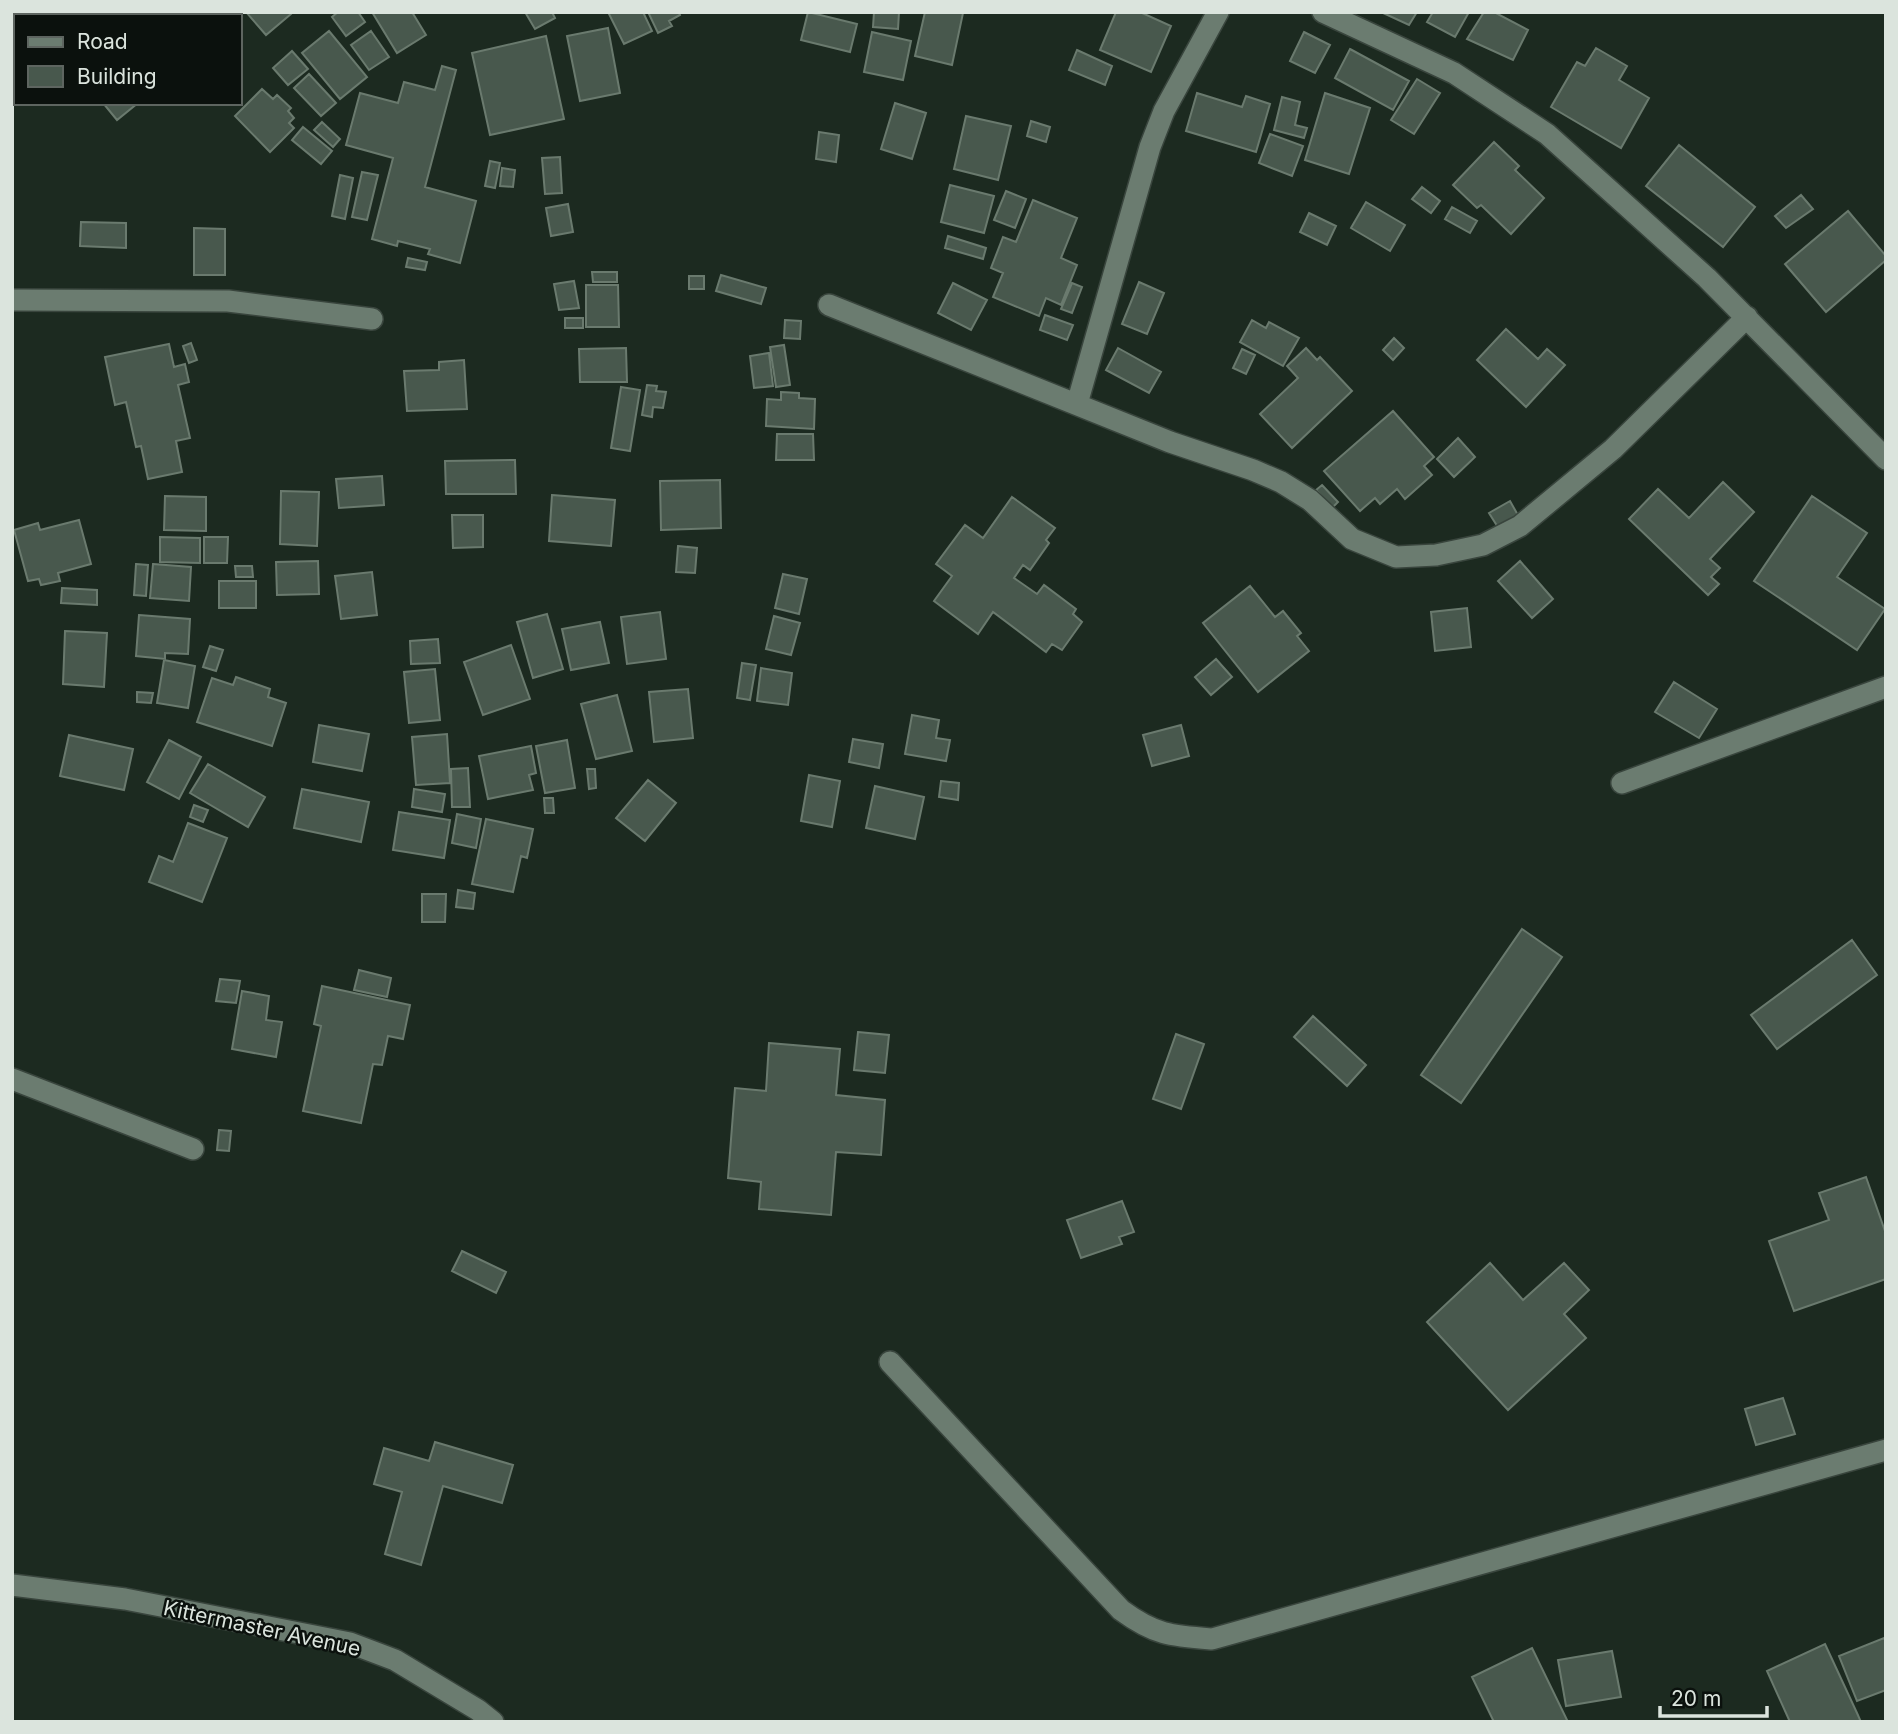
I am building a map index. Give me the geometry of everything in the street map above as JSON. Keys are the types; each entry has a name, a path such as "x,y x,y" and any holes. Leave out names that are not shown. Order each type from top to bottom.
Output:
{"street":[{"path":"1077,404 1150,147 1164,111 1218,12"},
{"path":"1324,12 1454,73 1547,134 1707,278 1886,459"},
{"path":"12,300 228,301 372,319"},
{"path":"829,305 1170,442 1281,482 1310,500 1352,539 1396,557 1436,555 1483,545 1520,526 1613,449 1747,317"},
{"path":"1622,783 1886,687"},
{"path":"12,1079 193,1149"},
{"path":"890,1363 1121,1610 1140,1624 1154,1630 1178,1636 1212,1639 1886,1450"},
{"name":"Kittermaster Avenue","path":"12,1585 125,1599 351,1643 395,1660 478,1710 493,1722"}],"building":[{"path":"246,12 290,12 291,14 266,35"},
{"path":"338,12 358,12 365,22 346,36 332,17"},
{"path":"372,12 412,12 426,35 397,53"},
{"path":"525,12 552,12 555,18 535,29"},
{"path":"608,12 643,12 652,31 624,44"},
{"path":"648,12 679,12 680,15 669,21 672,26 658,33"},
{"path":"808,12 857,24 850,52 801,40"},
{"path":"874,12 899,12 898,29 873,27"},
{"path":"925,12 963,13 952,65 915,56"},
{"path":"1116,12 1140,12 1171,26 1151,72 1100,50"},
{"path":"1381,12 1417,12 1409,25"},
{"path":"1433,12 1469,12 1455,37 1427,22"},
{"path":"1484,12 1494,12 1528,30 1513,60 1467,39"},
{"path":"608,28 620,93 580,101 567,36"},
{"path":"329,31 367,77 340,99 302,53"},
{"path":"371,31 389,57 369,70 351,45"},
{"path":"872,32 911,41 903,80 864,72"},
{"path":"1304,32 1330,45 1315,73 1290,61"},
{"path":"546,36 564,119 490,135 472,53"},
{"path":"1596,48 1627,66 1619,80 1649,98 1621,148 1551,107 1577,62 1585,66"},
{"path":"1350,49 1409,81 1393,110 1335,78"},
{"path":"1077,50 1112,66 1105,85 1069,70"},
{"path":"292,51 308,69 288,85 273,68"},
{"path":"12,62 14,62 14,100"},
{"path":"442,66 456,70 425,187 476,201 460,263 428,254 430,249 398,241 397,246 372,239 393,158 346,145 360,93 398,103 404,82 435,90"},
{"path":"309,74 336,103 321,116 294,88"},
{"path":"1417,79 1440,93 1414,134 1391,120"},
{"path":"262,89 273,99 277,95 291,108 288,111 294,118 289,123 294,128 270,152 235,116"},
{"path":"1197,93 1242,107 1246,96 1270,104 1256,152 1186,131"},
{"path":"1325,93 1370,108 1349,174 1305,160"},
{"path":"1282,97 1300,102 1295,125 1307,128 1304,138 1274,130"},
{"path":"895,103 926,113 912,159 881,149"},
{"path":"105,105 136,105 117,120"},
{"path":"966,116 1011,126 998,180 954,169"},
{"path":"1031,121 1050,127 1046,142 1027,136"},
{"path":"322,122 340,139 333,147 314,130"},
{"path":"303,127 332,151 321,164 292,140"},
{"path":"819,132 839,135 836,162 816,159"},
{"path":"1270,134 1303,146 1292,176 1259,163"},
{"path":"1494,142 1519,166 1515,170 1544,198 1511,234 1481,205 1477,208 1453,185"},
{"path":"1679,145 1755,207 1723,247 1646,186"},
{"path":"560,157 562,193 545,194 542,158"},
{"path":"490,161 500,163 495,188 485,186"},
{"path":"502,168 515,170 513,187 500,186"},
{"path":"362,172 378,175 367,220 352,217"},
{"path":"340,175 353,178 345,219 332,216"},
{"path":"950,185 994,196 984,233 941,222"},
{"path":"1422,187 1440,201 1431,213 1412,199"},
{"path":"1006,191 1026,199 1015,228 994,220"},
{"path":"1801,195 1813,209 1786,228 1775,216"},
{"path":"1033,200 1077,218 1061,258 1077,265 1061,305 1046,298 1039,316 993,297 1003,273 991,268 1003,237 1016,242"},
{"path":"1366,202 1405,225 1390,251 1351,228"},
{"path":"568,204 573,232 551,236 546,208"},
{"path":"1452,207 1477,221 1470,233 1445,219"},
{"path":"1848,211 1886,256 1886,260 1826,312 1785,264"},
{"path":"1309,213 1336,226 1327,245 1300,232"},
{"path":"81,222 126,223 126,248 80,246"},
{"path":"194,228 225,229 225,275 194,275"},
{"path":"948,236 986,248 983,259 945,248"},
{"path":"408,258 427,262 425,270 406,267"},
{"path":"592,272 617,272 617,282 593,282"},
{"path":"721,275 766,288 761,304 716,291"},
{"path":"689,276 704,276 704,289 689,289"},
{"path":"574,281 579,308 559,310 554,284"},
{"path":"1139,282 1164,293 1147,334 1122,324"},
{"path":"953,283 987,300 971,330 938,313"},
{"path":"1072,283 1082,287 1072,313 1061,309"},
{"path":"586,285 618,285 619,327 586,327"},
{"path":"1045,315 1073,325 1067,340 1040,330"},
{"path":"565,318 583,318 583,328 565,328"},
{"path":"785,320 801,321 800,339 784,338"},
{"path":"1252,320 1266,328 1269,322 1299,338 1283,366 1240,342"},
{"path":"1506,329 1538,359 1547,349 1565,365 1526,407 1477,360"},
{"path":"1394,338 1404,348 1393,360 1383,350"},
{"path":"191,343 197,360 189,363 183,346"},
{"path":"169,344 174,367 185,364 189,382 178,385 190,438 176,441 182,472 148,479 141,446 136,447 126,402 115,405 105,357"},
{"path":"784,345 790,385 776,387 770,347"},
{"path":"626,348 627,382 580,382 579,349"},
{"path":"1118,348 1161,372 1149,393 1106,370"},
{"path":"1306,348 1317,360 1320,357 1352,391 1292,448 1260,414 1298,378 1287,366"},
{"path":"1242,349 1255,355 1246,374 1233,368"},
{"path":"769,353 773,386 754,388 750,356"},
{"path":"464,360 467,409 407,411 404,371 439,370 439,362"},
{"path":"647,385 657,386 656,391 666,392 663,408 653,407 652,417 642,415"},
{"path":"621,387 640,390 630,451 611,448"},
{"path":"781,392 799,393 799,398 815,399 814,429 766,426 767,399 781,400"},
{"path":"1393,411 1434,457 1424,466 1432,475 1405,499 1397,489 1380,504 1375,498 1360,511 1324,471"},
{"path":"777,434 813,434 814,460 776,460"},
{"path":"1458,438 1475,457 1454,477 1437,459"},
{"path":"515,460 516,494 446,494 445,461"},
{"path":"382,476 384,505 339,508 336,479"},
{"path":"720,480 721,528 661,530 660,481"},
{"path":"1723,482 1754,512 1710,559 1720,568 1711,577 1719,584 1708,595 1629,519 1658,489 1689,518"},
{"path":"1322,485 1338,502 1332,508 1316,490"},
{"path":"281,491 319,492 317,546 280,544"},
{"path":"552,495 615,500 611,546 549,541"},
{"path":"165,496 206,497 206,531 164,530"},
{"path":"1812,496 1867,533 1837,577 1885,609 1857,650 1754,581"},
{"path":"1012,497 1055,528 1046,540 1049,543 1030,570 1023,565 1014,578 1037,594 1044,585 1076,609 1073,614 1082,622 1062,650 1052,644 1046,652 993,612 978,634 934,601 952,576 936,564 965,525 983,538"},
{"path":"1510,501 1519,517 1499,529 1489,513"},
{"path":"452,515 483,515 483,547 453,548"},
{"path":"79,520 91,564 58,573 60,581 41,585 39,579 28,581 14,530 38,523 40,530"},
{"path":"160,537 200,538 200,563 160,562"},
{"path":"204,537 228,537 227,563 204,563"},
{"path":"678,546 697,548 695,573 676,572"},
{"path":"318,561 319,594 277,595 276,562"},
{"path":"1520,561 1553,599 1532,618 1498,581"},
{"path":"136,564 148,565 146,596 134,595"},
{"path":"153,564 191,567 189,601 150,598"},
{"path":"235,566 252,566 253,577 236,577"},
{"path":"372,572 377,615 341,619 335,576"},
{"path":"783,574 807,579 799,614 775,608"},
{"path":"219,581 256,581 256,608 219,608"},
{"path":"1250,586 1275,617 1283,611 1301,633 1297,636 1309,651 1258,692 1203,623"},
{"path":"62,588 97,590 97,605 61,603"},
{"path":"1467,608 1471,647 1435,651 1431,612"},
{"path":"660,612 666,659 627,664 621,617"},
{"path":"547,614 563,669 533,678 517,622"},
{"path":"139,615 190,619 188,654 165,653 165,659 136,656"},
{"path":"774,616 800,623 791,655 766,649"},
{"path":"600,622 609,663 571,670 562,629"},
{"path":"65,631 107,633 104,687 63,684"},
{"path":"438,639 440,663 411,664 410,641"},
{"path":"511,645 530,699 483,715 464,662"},
{"path":"210,646 223,650 216,671 203,667"},
{"path":"1216,659 1232,677 1211,695 1195,677"},
{"path":"164,660 195,666 188,708 157,703"},
{"path":"742,663 756,665 750,700 737,698"},
{"path":"761,668 792,673 788,705 757,701"},
{"path":"435,669 440,720 409,723 404,672"},
{"path":"236,677 270,689 268,697 286,703 272,746 197,722 212,678 233,685"},
{"path":"1674,682 1717,709 1699,738 1655,712"},
{"path":"688,689 693,738 654,742 649,692"},
{"path":"137,692 153,693 151,703 137,702"},
{"path":"617,695 632,751 596,759 581,704"},
{"path":"912,715 939,720 936,738 950,740 946,761 905,754"},
{"path":"319,725 369,734 362,771 313,762"},
{"path":"1181,725 1189,756 1152,766 1143,735"},
{"path":"447,734 450,783 416,785 412,737"},
{"path":"69,735 133,749 124,790 60,776"},
{"path":"853,739 883,744 879,768 849,762"},
{"path":"169,740 201,757 179,799 147,782"},
{"path":"567,740 575,788 545,793 536,746"},
{"path":"531,746 536,773 529,775 533,790 488,799 479,756"},
{"path":"208,764 265,797 248,827 190,793"},
{"path":"468,768 470,807 452,807 451,769"},
{"path":"587,769 595,769 596,788 589,789"},
{"path":"809,775 840,781 832,827 801,821"},
{"path":"648,780 676,803 645,841 616,818"},
{"path":"941,781 959,783 958,800 939,797"},
{"path":"875,786 924,797 915,839 866,828"},
{"path":"302,789 369,802 361,842 294,828"},
{"path":"414,789 445,794 442,812 412,807"},
{"path":"544,798 553,798 554,813 545,813"},
{"path":"194,805 208,810 203,822 190,817"},
{"path":"399,812 450,820 444,858 393,850"},
{"path":"457,814 481,819 476,848 452,843"},
{"path":"486,819 533,829 527,858 521,856 513,892 472,884"},
{"path":"188,823 227,838 202,902 149,882 159,856 173,862"},
{"path":"458,890 475,893 473,909 456,907"},
{"path":"422,894 446,894 445,922 422,922"},
{"path":"1522,929 1562,957 1461,1103 1421,1075"},
{"path":"1852,940 1877,975 1777,1049 1751,1015"},
{"path":"359,970 391,978 387,997 354,990"},
{"path":"220,979 240,981 236,1003 216,1001"},
{"path":"322,986 410,1005 403,1039 388,1036 382,1065 373,1064 361,1123 303,1111 321,1026 314,1024"},
{"path":"242,991 269,996 266,1020 282,1022 276,1057 232,1049"},
{"path":"1313,1016 1366,1065 1347,1086 1294,1037"},
{"path":"858,1032 889,1035 885,1073 854,1070"},
{"path":"1176,1034 1204,1044 1181,1109 1153,1099"},
{"path":"769,1043 840,1049 836,1095 885,1100 881,1155 836,1152 831,1215 759,1209 761,1182 728,1178 735,1088 766,1091"},
{"path":"219,1130 231,1131 229,1151 217,1150"},
{"path":"1866,1177 1886,1234 1886,1279 1794,1311 1769,1241 1829,1220 1819,1193"},
{"path":"1122,1201 1134,1232 1119,1237 1122,1244 1081,1258 1067,1220"},
{"path":"462,1251 506,1272 496,1293 452,1271"},
{"path":"1490,1263 1523,1300 1564,1263 1589,1290 1564,1314 1586,1338 1508,1410 1427,1322"},
{"path":"1783,1398 1795,1434 1756,1445 1745,1409"},
{"path":"435,1442 513,1465 502,1503 443,1486 421,1565 385,1554 402,1492 374,1484 384,1448 429,1461"},
{"path":"1884,1638 1886,1690 1857,1701 1839,1656"},
{"path":"1825,1644 1861,1722 1790,1722 1767,1671"},
{"path":"1532,1648 1568,1722 1494,1722 1472,1677"},
{"path":"1612,1651 1621,1697 1566,1706 1558,1660"}]}
